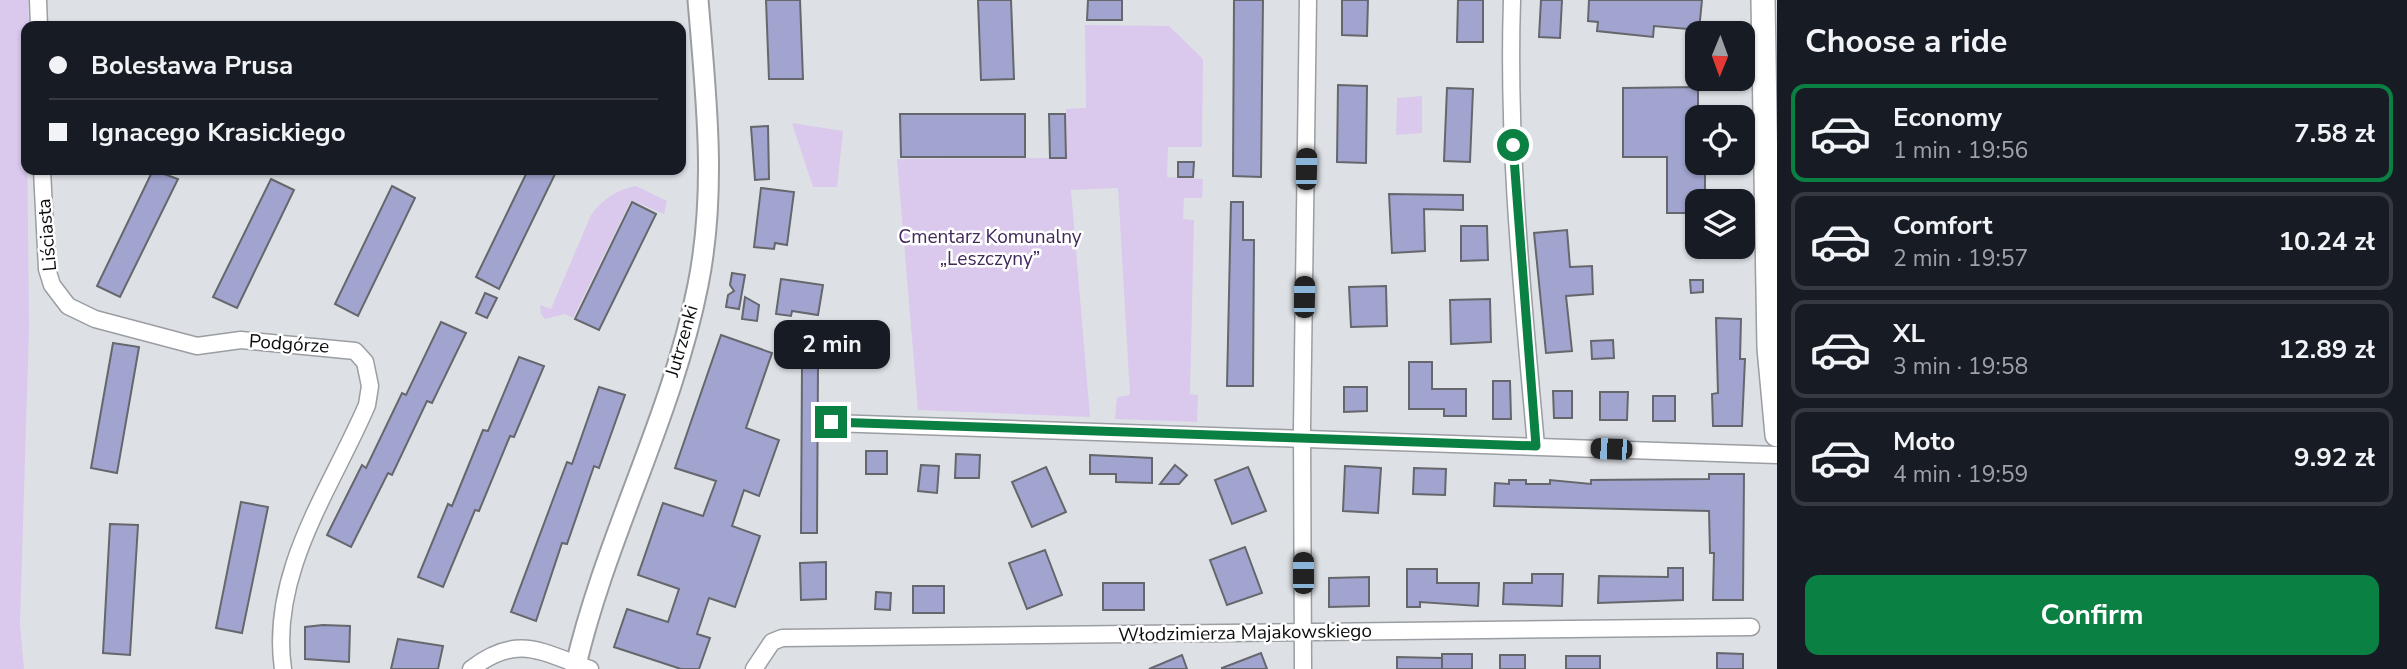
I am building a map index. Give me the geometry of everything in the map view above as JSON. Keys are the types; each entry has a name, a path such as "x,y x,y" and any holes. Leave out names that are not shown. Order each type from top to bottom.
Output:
{"main road":[{"path":"1762,0 1769,348 1777,435"}],"street":[{"path":"38,0 39,21"},
{"name":"Jutrzenki","path":"581,667 683,345 698,285 710,182 709,128 698,0"},
{"path":"1303,669 1302,438 1308,0"},
{"path":"1512,0 1510,76 1514,184 1536,446"},
{"name":"Liściasta","path":"42,175 44,254 50,277 61,298"},
{"name":"Podgórze","path":"61,298 68,306 94,319 197,345 241,340 337,347 355,351 365,362 370,386 368,405 298,549 286,587 282,669"},
{"path":"831,422 1777,454"},
{"name":"Włodzimierza Majakowskiego","path":"754,669 772,642 782,638 1751,627"},
{"path":"471,669 499,651 520,647 541,650 581,667"}],"green space":[{"path":"0,0 28,0 29,21 21,21 21,175 27,175 29,328 20,624 24,669 0,669"},
{"name":"Cmentarz Komunalny „Leszczyny”","path":"1085,25 1169,26 1203,59 1202,147 1168,147 1167,177 1203,179 1202,198 1184,198 1183,219 1194,220 1190,394 1198,395 1197,422 1115,419 1117,397 1130,395 1118,188 1071,190 1090,417 918,410 897,159 1067,158 1066,109 1086,108"},
{"path":"1422,96 1422,133 1396,135 1397,98"},
{"path":"792,123 843,131 837,187 813,187"},
{"path":"636,186 667,201 664,214 631,200 573,318 565,314 545,319 540,305 551,309 591,215 610,196"}],"building":[{"path":"766,0 800,0 803,79 769,79"},
{"path":"978,0 1011,0 1014,79 981,80"},
{"path":"1088,0 1122,0 1122,20 1087,20"},
{"path":"1234,0 1263,0 1261,177 1233,176"},
{"path":"1342,0 1368,0 1367,36 1342,35"},
{"path":"1458,0 1483,0 1483,42 1457,42"},
{"path":"1541,0 1562,0 1560,38 1539,37"},
{"path":"1589,0 1702,0 1700,21 1685,21 1685,29 1654,26 1653,37 1597,31 1598,22 1588,21"},
{"path":"1338,85 1367,86 1366,163 1337,162"},
{"path":"1685,87 1685,91 1698,91 1698,105 1685,105 1685,175 1705,175 1705,189 1685,189 1685,213 1667,213 1667,157 1623,157 1623,88"},
{"path":"1447,88 1473,89 1470,162 1444,161"},
{"path":"900,114 1025,114 1025,157 901,157"},
{"path":"1049,114 1065,114 1066,158 1050,158"},
{"path":"768,126 769,179 755,180 751,127"},
{"path":"1178,162 1194,162 1193,177 1178,177"},
{"path":"151,175 167,175 178,179 120,297 97,286"},
{"path":"526,175 555,175 499,289 476,277"},
{"path":"271,179 294,190 237,308 213,297"},
{"path":"392,186 415,198 358,316 335,304"},
{"path":"761,188 794,192 787,245 775,243 774,249 754,247"},
{"path":"1389,194 1463,195 1463,210 1424,209 1425,251 1392,253"},
{"path":"632,202 656,214 599,330 575,319"},
{"path":"1231,202 1243,202 1243,240 1254,240 1253,386 1227,386"},
{"path":"1461,226 1487,226 1488,260 1461,261"},
{"path":"1567,230 1570,267 1592,266 1593,294 1566,296 1572,351 1546,353 1534,233"},
{"path":"732,273 745,275 739,309 726,307 728,295 734,291 730,285"},
{"path":"781,279 823,285 818,315 792,311 791,316 776,314"},
{"path":"1690,280 1703,280 1703,292 1691,293"},
{"path":"1386,286 1387,326 1351,327 1349,287"},
{"path":"485,293 497,298 487,318 476,313"},
{"path":"745,297 759,305 757,321 742,319"},
{"path":"1490,299 1491,342 1451,344 1450,300"},
{"path":"1716,318 1741,319 1740,359 1745,359 1742,426 1713,426 1712,394 1718,393"},
{"path":"441,322 466,333 432,403 427,401 392,475 388,473 351,547 327,535 362,465 366,468 402,393 406,395"},
{"path":"721,335 772,353 746,428 779,440 759,496 744,490 732,526 760,536 735,607 709,598 697,634 710,638 699,669 681,669 614,647 627,609 668,622 679,589 638,575 663,503 703,516 716,481 675,468"},
{"path":"1613,340 1614,358 1592,359 1591,341"},
{"path":"113,343 139,347 117,473 91,468"},
{"path":"519,357 544,366 514,437 510,436 479,511 475,510 443,587 418,577 448,504 452,506 483,430 488,431"},
{"path":"1409,362 1432,362 1432,389 1466,389 1466,416 1444,416 1444,409 1409,409"},
{"path":"802,366 818,366 817,533 801,533"},
{"path":"1493,381 1510,381 1511,419 1493,419"},
{"path":"599,387 625,395 599,468 594,466 567,544 562,543 536,621 511,612 567,462 572,464"},
{"path":"1344,387 1367,387 1367,411 1344,412"},
{"path":"1553,391 1572,391 1572,418 1554,418"},
{"path":"1600,392 1628,392 1627,420 1600,420"},
{"path":"1653,396 1675,396 1675,421 1653,421"},
{"path":"866,451 887,451 887,474 866,474"},
{"path":"956,454 980,455 979,478 955,478"},
{"path":"1090,455 1152,458 1152,483 1116,482 1116,474 1090,474"},
{"path":"921,465 939,466 937,493 918,491"},
{"path":"1175,465 1187,475 1179,484 1160,484"},
{"path":"1345,466 1381,468 1378,513 1343,511"},
{"path":"1046,467 1066,512 1032,527 1012,482"},
{"path":"1248,467 1266,511 1232,524 1215,480"},
{"path":"1414,468 1446,469 1445,495 1413,494"},
{"path":"1709,474 1744,474 1743,600 1713,600 1714,553 1710,553 1709,511 1494,506 1495,483 1509,484 1509,480 1526,480 1526,484 1550,484 1550,480 1591,484 1591,480 1709,479"},
{"path":"241,502 268,507 242,633 216,628"},
{"path":"110,524 138,525 130,655 103,653"},
{"path":"1245,547 1262,593 1227,605 1210,560"},
{"path":"1045,550 1062,595 1027,609 1009,563"},
{"path":"826,562 826,599 801,600 800,563"},
{"path":"1668,568 1683,568 1683,600 1598,603 1599,576 1668,577"},
{"path":"1407,569 1437,569 1437,583 1479,583 1478,606 1420,602 1420,607 1407,607"},
{"path":"1532,574 1563,574 1562,606 1503,604 1504,583 1532,583"},
{"path":"1369,577 1369,606 1329,607 1329,578"},
{"path":"1103,583 1144,583 1144,610 1103,610"},
{"path":"913,586 944,586 944,613 913,613"},
{"path":"876,592 891,593 890,610 875,609"},
{"path":"350,626 349,662 305,659 305,627"},
{"path":"398,639 443,646 438,669 391,669"},
{"path":"1261,653 1267,669 1222,669 1222,668"},
{"path":"1717,653 1743,654 1743,669 1717,669"},
{"path":"1442,654 1472,654 1472,669 1442,669"},
{"path":"1182,655 1187,669 1149,669"},
{"path":"1500,655 1525,655 1525,669 1500,669"},
{"path":"1566,656 1600,656 1600,669 1566,669"},
{"path":"1397,657 1442,658 1442,669 1397,669"}],"route":[{"path":"831,422 1536,446 1514,192 1513,145"}]}
